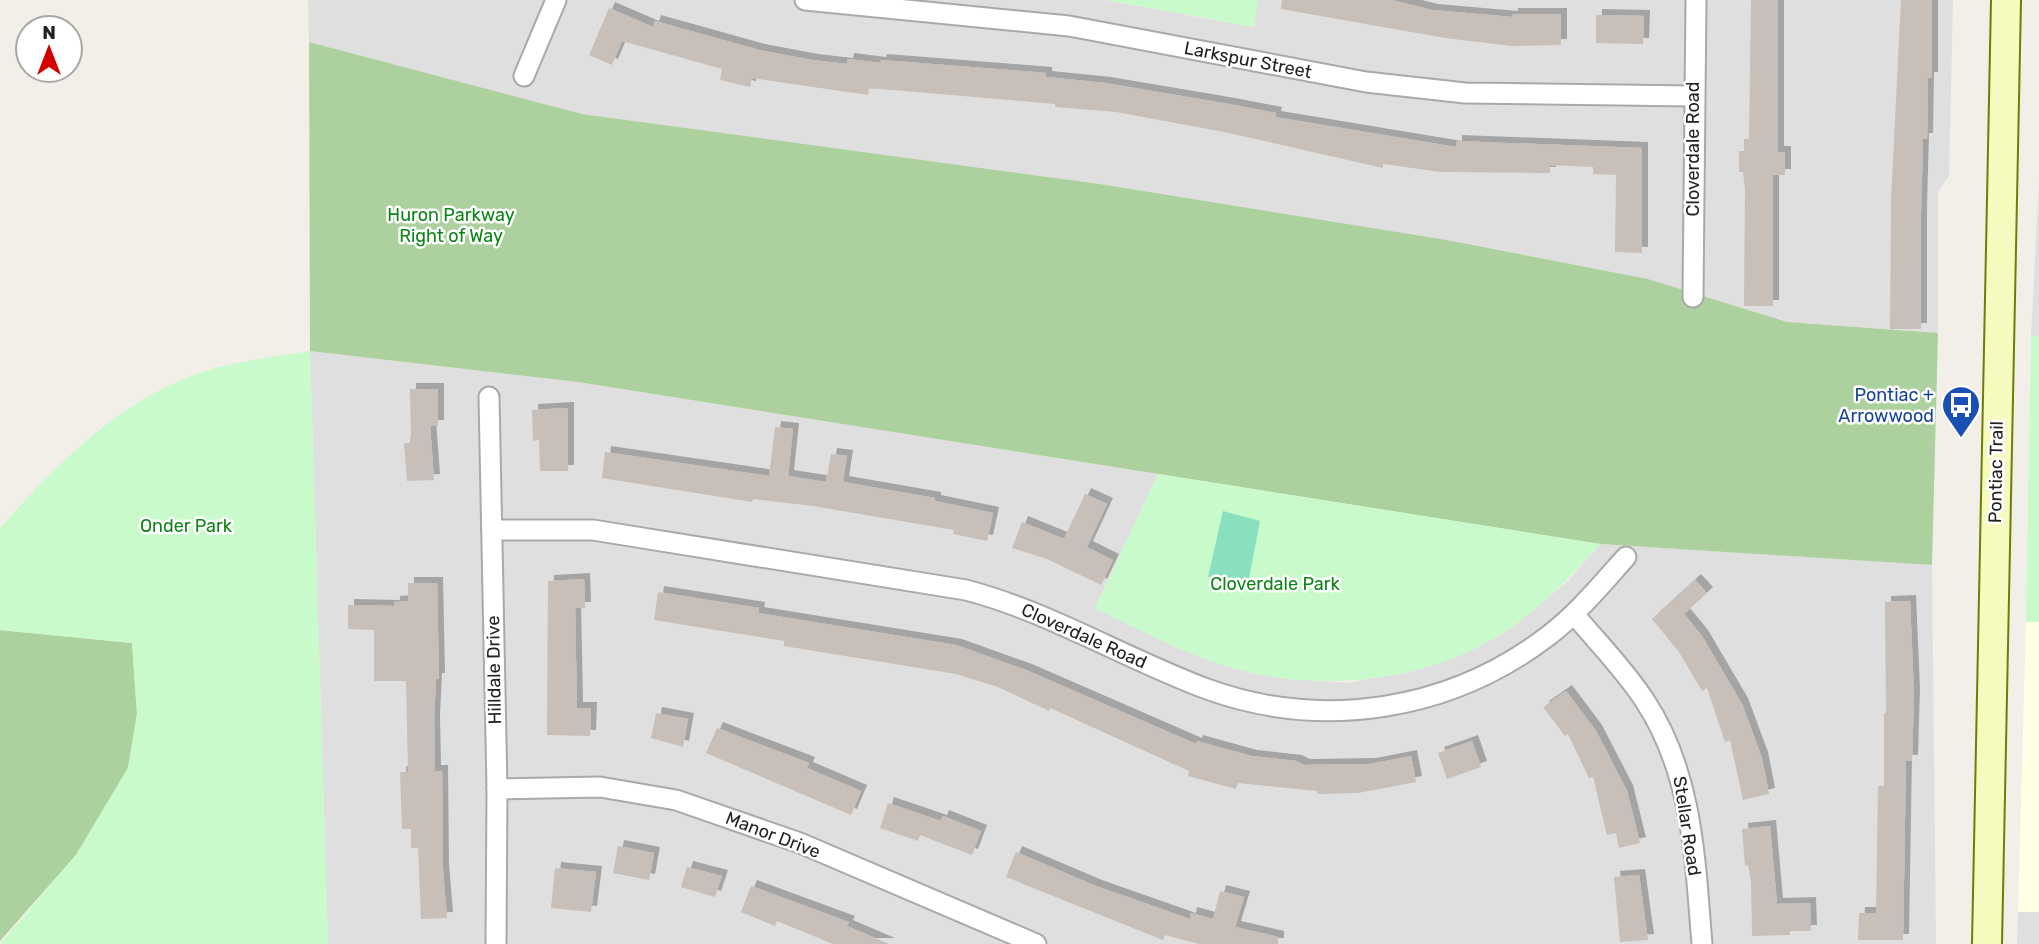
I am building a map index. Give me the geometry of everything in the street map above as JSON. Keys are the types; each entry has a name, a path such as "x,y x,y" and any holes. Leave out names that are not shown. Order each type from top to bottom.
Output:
{"main road":[{"name":"Pontiac Trail","path":"1987,944 2006,0"}],"street":[{"path":"524,76 556,0"},
{"name":"Larkspur Street","path":"805,0 1069,26 1366,82 1465,93 1693,96"},
{"name":"Cloverdale Road","path":"1693,297 1696,0"},
{"name":"Hilldale Drive","path":"489,397 496,944"},
{"name":"Cloverdale Road","path":"492,530 593,530 967,590 1004,601 1208,689 1294,709 1378,709 1464,684 1520,656 1574,614 1626,557"},
{"name":"Stellar Road","path":"1574,614 1645,701 1670,747 1691,824 1702,944"},
{"name":"Manor Drive","path":"496,789 600,787 676,800 800,844 1036,944"}],"shaded area":[{"path":"308,0 1106,0 1253,27 1258,0 1953,0 1949,176 1938,192 1938,333 1787,322 1648,279 1447,240 1100,184 582,114 309,42"},
{"path":"2039,181 2039,336 2031,336"},
{"path":"310,351 578,382 1158,474 1095,608 1177,648 1212,661 1253,673 1298,679 1347,683 1412,671 1510,629 1568,581 1600,544 1932,565 1936,944 328,944"},
{"path":"2026,622 2039,622 2039,912 2018,912"},
{"path":"2018,912 2039,912 2039,944 2017,944"}],"green space":[{"path":"1106,0 1258,0 1254,27"},
{"name":"Huron Parkway Right of Way","path":"309,42 582,114 1100,184 1447,240 1648,279 1787,322 1938,333 1932,565 1600,544 578,382 310,351"},
{"path":"2031,336 2039,336 2039,622 2026,622"},
{"name":"Onder Park","path":"310,351 328,944 0,944 76,855 128,768 137,714 132,643 0,630 0,528 70,455 123,412 152,394 215,368"},
{"name":"Cloverdale Park","path":"1158,474 1600,544 1580,567 1524,618 1484,644 1453,658 1386,676 1318,681 1284,679 1211,661 1095,608"},
{"path":"1223,511 1260,521 1247,588 1208,577"},
{"path":"0,630 132,643 137,714 128,768 76,855 0,941"}],"building":[{"path":"1282,0 1392,0 1432,10 1512,17 1512,14 1561,14 1561,45 1512,46 1445,38 1281,9"},
{"path":"1751,0 1778,0 1778,152 1785,152 1785,175 1773,175 1773,306 1744,306 1745,189 1743,172 1739,172 1739,151 1744,151 1744,139 1749,139"},
{"path":"1901,0 1932,0 1932,78 1928,78 1927,139 1923,139 1921,329 1890,329 1891,200"},
{"path":"609,8 653,27 655,21 759,50 812,60 847,64 848,59 880,63 881,60 1046,73 1046,77 1105,83 1229,104 1276,113 1275,117 1456,147 1456,141 1642,148 1642,253 1615,252 1616,175 1593,174 1593,167 1550,165 1550,173 1441,172 1383,164 1383,168 1224,132 1116,112 1055,107 1055,104 869,88 868,95 752,78 750,87 720,80 722,69 622,41 612,65 589,55"},
{"path":"1596,15 1644,16 1643,44 1596,43"},
{"path":"410,389 438,389 438,426 430,426 434,480 407,481 404,443 411,443"},
{"path":"568,408 568,471 540,471 539,440 533,441 532,410"},
{"path":"775,427 793,429 788,476 826,482 831,454 847,456 843,482 935,498 935,501 993,513 987,541 953,534 954,530 813,506 753,499 752,502 602,478 605,452 769,476"},
{"path":"1085,494 1107,504 1087,547 1113,560 1101,585 1047,559 1012,548 1022,522 1064,539"},
{"path":"584,579 585,608 575,608 577,708 591,708 590,736 547,735 548,581"},
{"path":"1695,580 1707,593 1684,614 1702,636 1742,704 1762,758 1769,794 1743,800 1730,740 1725,742 1707,688 1702,691 1679,652 1652,619"},
{"path":"408,583 437,583 439,679 436,679 434,721 435,771 442,771 443,870 447,918 421,919 418,848 411,848 411,829 402,829 400,772 408,772 406,681 374,681 374,630 348,629 348,605 394,606 394,602 408,601"},
{"path":"658,592 759,608 758,613 956,645 1026,670 1196,744 1197,741 1251,756 1296,761 1304,765 1370,764 1411,756 1416,782 1358,793 1318,794 1317,791 1238,783 1236,789 1188,776 1189,771 1050,708 1049,711 998,687 956,674 784,646 784,641 654,620"},
{"path":"1910,601 1914,695 1912,761 1906,761 1903,940 1858,940 1859,913 1876,913 1878,786 1884,786 1885,602"},
{"path":"1566,691 1596,731 1627,791 1640,843 1619,848 1616,833 1607,835 1593,777 1589,778 1568,734 1565,736 1543,707"},
{"path":"656,713 688,719 683,747 651,738"},
{"path":"717,728 809,763 807,768 861,791 851,815 706,753"},
{"path":"1472,741 1481,767 1447,779 1438,753"},
{"path":"888,803 941,821 943,816 981,831 972,855 920,835 918,841 880,828"},
{"path":"1770,826 1777,904 1810,903 1811,931 1790,931 1790,935 1752,936 1751,881 1748,865 1745,866 1742,829"},
{"path":"618,846 654,853 649,880 613,873"},
{"path":"1016,852 1096,886 1190,919 1191,913 1213,919 1220,891 1244,897 1235,927 1278,937 1278,944 1199,944 1165,935 1163,940 1006,877"},
{"path":"687,867 722,876 715,897 681,887"},
{"path":"555,868 596,872 591,912 551,908"},
{"path":"1639,875 1648,940 1620,942 1614,877"},
{"path":"751,886 849,922 847,926 889,944 833,944 777,921 775,926 741,912"}],"place":[{"name":"Pontiac + Arrowwood","path":"1961,439"}]}
